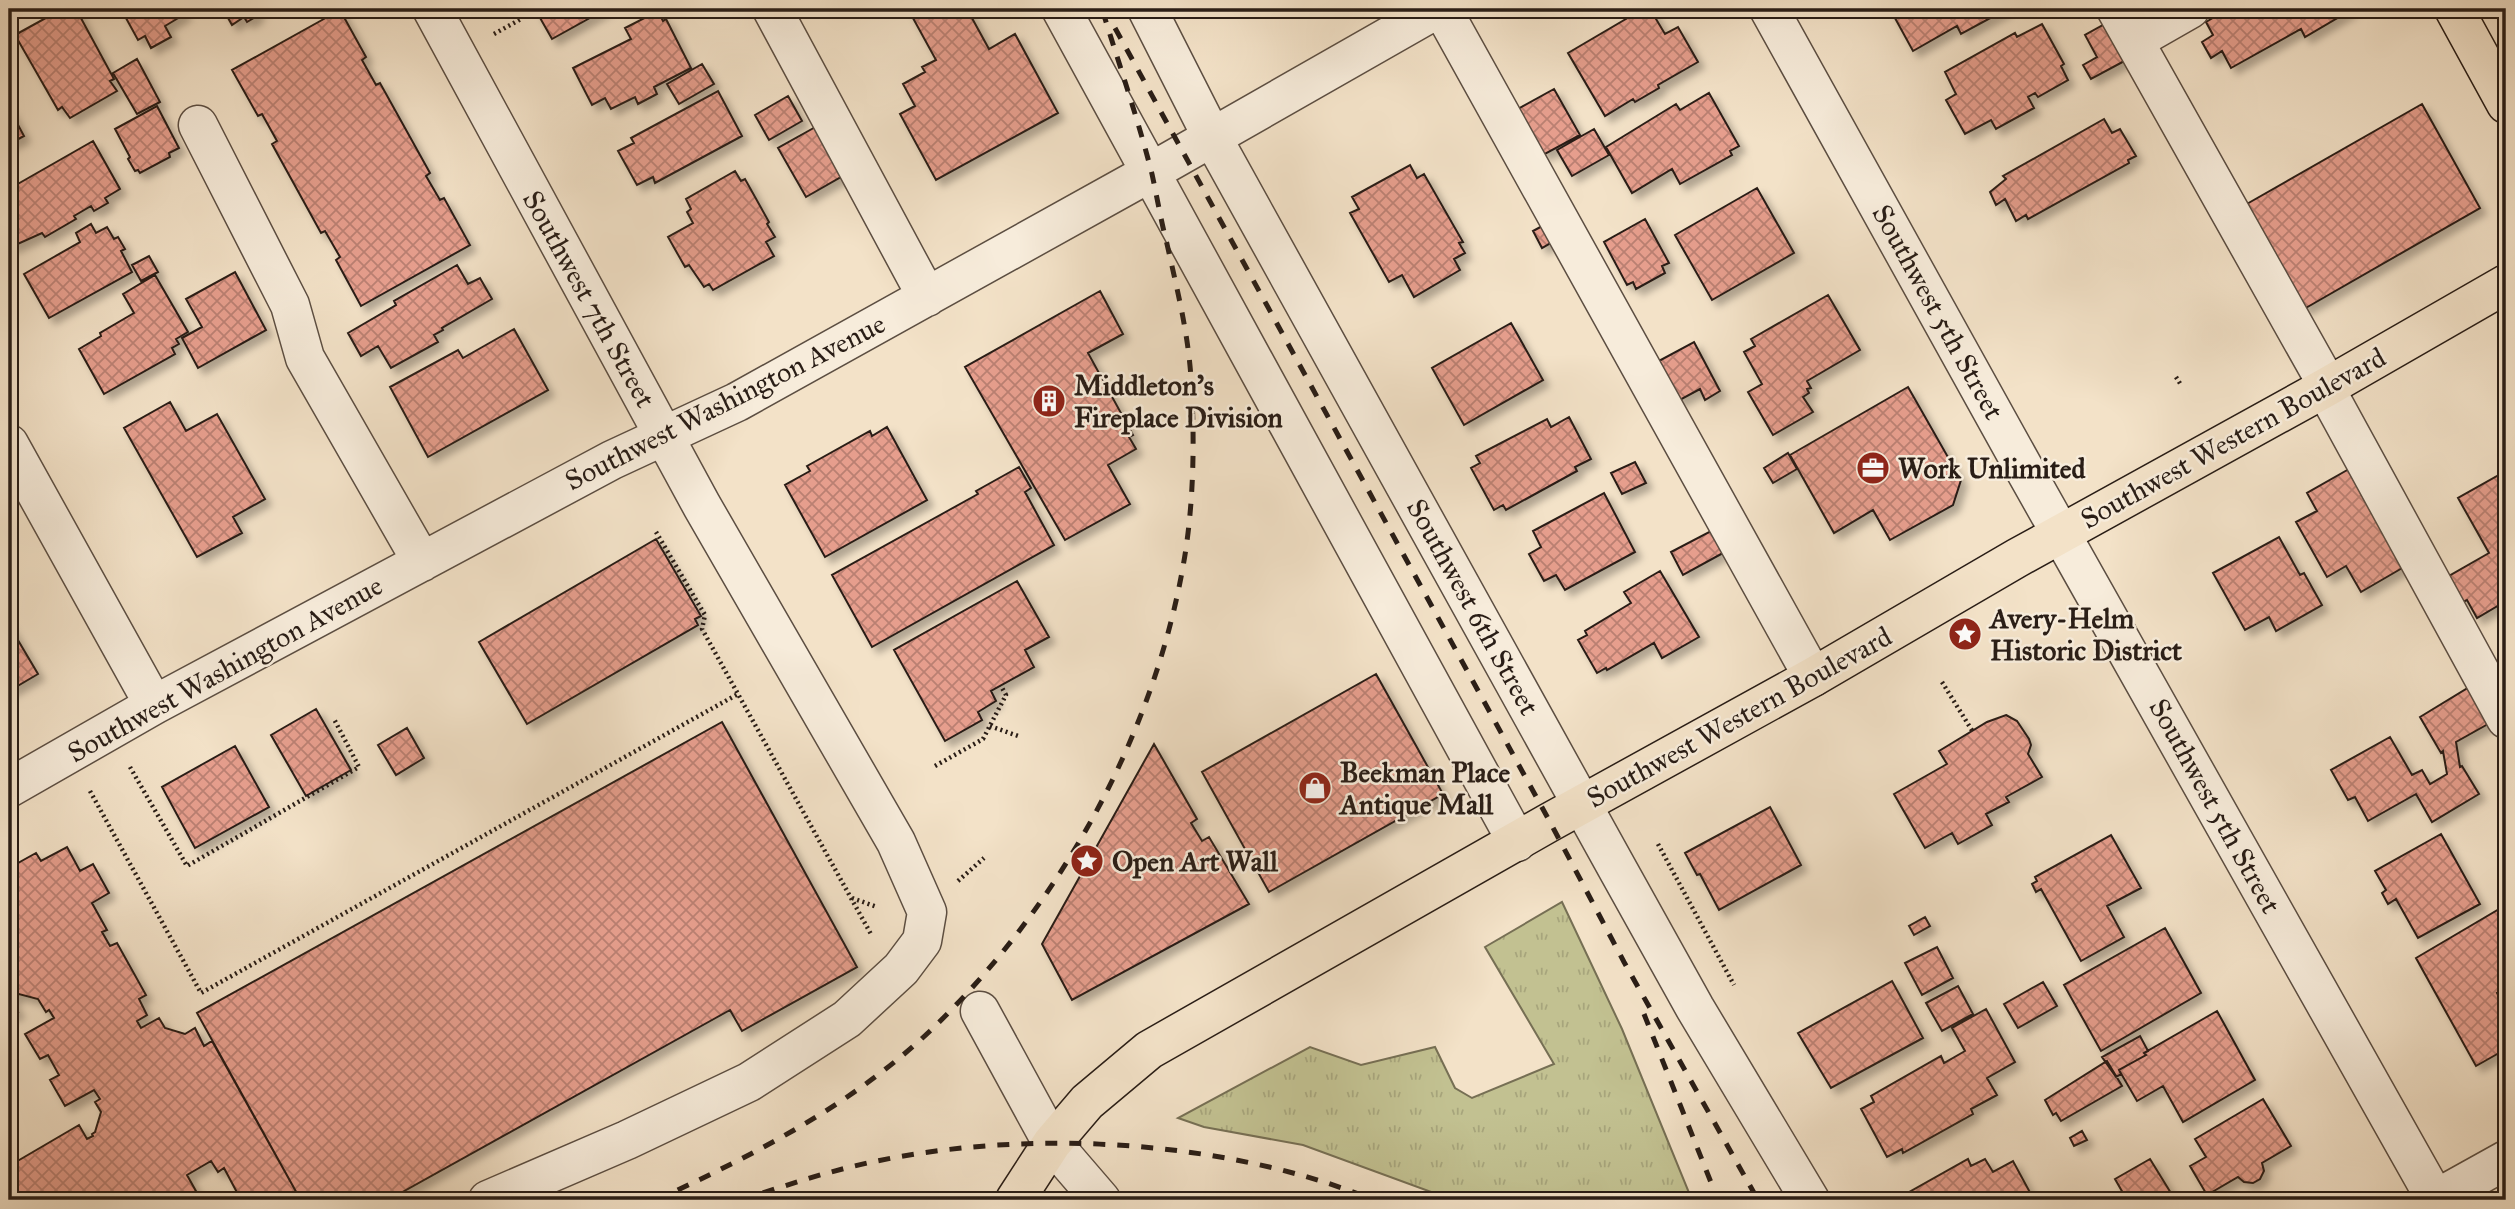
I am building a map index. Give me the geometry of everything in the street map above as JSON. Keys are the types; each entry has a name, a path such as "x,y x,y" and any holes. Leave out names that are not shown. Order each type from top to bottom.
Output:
{"main road":[{"path":"2454,9 2506,104"},
{"name":"Southwest Western Boulevard","path":"1014,1200 1052,1143 1087,1102 1149,1050 2506,284"}],"street":[{"name":"Southwest 7th Street","path":"432,9 664,436 896,842 927,912 922,941 894,975 847,1019 750,1082 627,1140 488,1200"},
{"path":"772,9 927,297"},
{"path":"1061,9 1517,842"},
{"name":"Southwest 6th Street","path":"1147,9 1212,137 1695,1008 1810,1200"},
{"name":"Southwest Washington Avenue","path":"9,788 154,705 612,460 737,402 1440,9"},
{"path":"1440,9 1813,677"},
{"name":"Southwest 5th Street","path":"1769,9 2436,1200"},
{"path":"2190,9 2126,19 2506,719"},
{"path":"198,125 290,305 305,358 422,562"},
{"path":"9,444 154,705"},
{"path":"980,1011 1052,1143 1101,1200"},
{"path":"2436,1200 2506,1160"}],"path":[{"path":"2176,377 2181,385"},
{"path":"656,532 705,615 702,629 894,975"},
{"path":"1942,682 1973,732"},
{"path":"935,765 983,738 1006,695 1001,686"},
{"path":"88,787 201,993 738,694"},
{"path":"128,764 187,866 359,767 334,719"},
{"path":"990,726 1021,737"},
{"path":"1658,844 1734,985"}],"green space":[{"path":"1562,902 1622,1029 1692,1200 1453,1200 1303,1145 1204,1127 1178,1118 1310,1047 1361,1065 1435,1047 1455,1088 1472,1098 1554,1064 1485,947"}],"building":[{"path":"62,9 76,9 114,79 110,81 117,91 70,118 62,107 58,110 15,35"},
{"path":"121,9 182,9 185,14 165,26 171,37 151,48 145,36 138,40"},
{"path":"223,9 260,9 255,12 257,16 247,22 244,17 232,25"},
{"path":"535,9 606,9 552,39"},
{"path":"908,9 967,9 989,49 1015,34 1058,113 936,180 900,114 915,106 903,84 925,72 922,67 936,60"},
{"path":"1643,9 1650,9 1665,34 1678,27 1698,62 1635,102 1633,99 1605,116 1568,53"},
{"path":"1890,9 2007,9 1961,34 1957,26 1913,51"},
{"path":"2228,9 2351,10 2305,37 2301,29 2231,68 2222,51 2211,58 2202,42 2213,35 2206,22"},
{"path":"340,10 366,57 362,60 376,85 380,83 430,173 426,176 440,200 444,198 470,245 361,306 336,260 340,257 325,231 321,233 272,144 277,141 262,114 258,116 232,70"},
{"path":"658,11 663,21 666,19 691,68 654,87 657,94 638,104 635,97 611,109 605,98 592,105 573,68 631,39 625,28"},
{"path":"2110,21 2130,58 2091,79 2083,65 2097,57 2085,35"},
{"path":"2042,24 2064,64 2061,66 2068,80 2038,97 2035,93 2028,97 2034,108 1996,129 1991,120 1965,134 1946,100 1956,94 1945,72 2015,33 2017,37"},
{"path":"137,59 160,102 137,114 113,73"},
{"path":"702,64 714,84 679,104 667,84"},
{"path":"1554,89 1580,135 1543,155 1518,109"},
{"path":"718,91 742,136 655,183 653,177 637,185 618,151 634,143 631,138"},
{"path":"1709,93 1739,146 1730,151 1732,155 1680,184 1672,169 1632,193 1606,147 1676,104 1680,110"},
{"path":"788,96 802,121 769,140 755,115"},
{"path":"2422,104 2480,208 2304,309 2245,205"},
{"path":"157,106 179,148 169,153 170,157 140,173 135,171 128,159 130,157 115,129"},
{"path":"9,108 24,136 9,144"},
{"path":"2104,119 2112,133 2120,129 2136,156 2128,160 2129,163 2028,219 2026,215 2016,221 2005,199 1996,205 1990,192 2006,179 2003,176"},
{"path":"819,125 846,174 806,197 778,148"},
{"path":"1594,129 1609,155 1572,176 1557,150"},
{"path":"93,141 120,189 105,198 108,203 94,211 91,206 74,216 76,219 45,237 42,233 11,247 9,189"},
{"path":"1410,165 1417,178 1424,174 1463,242 1459,243 1465,253 1454,259 1460,270 1414,297 1402,275 1389,282 1350,213 1359,209 1352,197"},
{"path":"735,171 741,181 745,179 769,222 767,224 775,237 766,242 774,256 713,290 709,284 704,287 689,265 685,267 668,237 693,223 687,212 691,209 686,199"},
{"path":"1757,188 1794,253 1712,300 1675,235"},
{"path":"1645,219 1669,263 1662,266 1665,273 1636,289 1633,282 1627,285 1604,242"},
{"path":"91,224 96,233 107,227 114,239 118,237 125,249 121,251 132,272 49,318 24,274 80,242 76,233"},
{"path":"1546,224 1554,241 1542,248 1533,231"},
{"path":"149,256 158,272 141,281 132,265"},
{"path":"457,265 468,284 480,278 492,299 442,328 443,330 434,335 438,342 391,368 378,346 361,356 348,333 396,305 394,301"},
{"path":"235,272 266,330 198,368 182,338 202,327 186,299"},
{"path":"155,275 188,332 176,339 179,344 172,348 175,354 104,394 79,349 134,313 123,294"},
{"name":"Middleton's Fireplace Division","path":"1100,291 1123,334 1088,353 1133,435 1129,437 1136,449 1108,465 1130,504 1065,540 965,367"},
{"path":"1828,295 1860,350 1807,381 1811,388 1807,389 1809,393 1803,397 1813,412 1773,435 1748,392 1762,384 1744,352 1755,346 1751,339"},
{"path":"1511,323 1543,380 1464,425 1432,368"},
{"path":"514,329 548,390 428,457 390,387 458,350 463,358"},
{"path":"1694,342 1720,391 1705,400 1700,389 1678,401 1657,362"},
{"path":"1908,387 1961,480 1953,505 1890,540 1873,510 1834,533 1790,455"},
{"path":"170,402 186,431 217,414 265,499 233,517 242,533 197,557 124,428"},
{"path":"1569,417 1591,459 1575,467 1577,471 1506,510 1503,505 1494,510 1471,468 1480,463 1476,456 1547,419 1551,427"},
{"path":"887,427 927,500 825,557 785,485 810,471 807,466 870,431 872,436"},
{"path":"1788,453 1797,469 1773,483 1764,468"},
{"path":"1635,462 1646,483 1622,494 1611,473"},
{"path":"1019,467 1031,488 1025,492 1054,545 872,647 832,575 978,494 976,491"},
{"path":"2349,469 2404,567 2361,592 2346,566 2327,577 2296,522 2317,511 2307,493"},
{"path":"2506,471 2506,601 2477,618 2467,600 2463,602 2449,576 2489,553 2458,498"},
{"path":"1604,493 1635,552 1565,590 1556,575 1544,581 1529,554 1541,547 1533,531"},
{"path":"1711,531 1723,553 1683,575 1671,552"},
{"path":"2279,537 2300,575 2304,573 2322,605 2276,631 2269,617 2245,630 2213,573"},
{"path":"656,539 701,616 695,619 698,625 527,724 479,642"},
{"path":"1660,571 1699,637 1662,658 1654,643 1597,673 1578,640 1587,635 1585,631 1631,603 1624,592"},
{"path":"1017,581 1049,637 1025,650 1034,667 991,691 996,701 978,712 982,720 945,741 894,650"},
{"path":"9,625 38,674 9,691"},
{"path":"1376,674 1443,794 1269,892 1202,772"},
{"path":"2476,683 2497,719 2456,742 2460,767 2462,766 2479,794 2432,822 2416,794 2368,821 2355,797 2348,800 2331,770 2390,737 2412,775 2422,770 2430,784 2447,774 2443,751 2441,753 2420,717"},
{"path":"316,709 351,770 306,796 271,735"},
{"path":"2006,715 2017,721 2029,739 2031,745 2028,754 2042,777 2006,797 2009,802 1986,814 1992,825 1958,844 1952,833 1925,848 1894,794 1947,764 1939,751 1987,722"},
{"path":"722,722 857,967 742,1031 730,1010 388,1200 337,1200 332,1193 320,1200 295,1200 299,1197 197,1013"},
{"path":"407,728 424,758 396,775 378,745"},
{"path":"1154,744 1197,819 1191,823 1202,841 1209,837 1249,904 1072,1000 1042,944"},
{"path":"235,746 269,807 195,848 162,787"},
{"path":"1770,807 1801,865 1719,910 1700,874 1697,875 1685,853"},
{"path":"2441,834 2480,904 2418,938 2396,899 2388,904 2382,893 2386,890 2375,871"},
{"path":"2111,835 2141,888 2107,906 2124,937 2081,961 2041,889 2036,892 2032,884 2037,881 2035,877"},
{"path":"67,847 80,871 93,864 109,893 92,903 107,930 102,932 110,946 117,943 146,995 139,999 147,1015 137,1021 141,1028 159,1018 165,1028 185,1034 195,1028 204,1046 212,1041 299,1197 295,1200 241,1200 224,1168 218,1172 211,1161 187,1175 201,1200 9,1200 9,1166 79,1125 87,1139 93,1136 101,1112 95,1102 100,1099 94,1090 65,1106 50,1080 59,1075 48,1055 40,1059 25,1034 54,1018 49,1010 46,1012 38,999 19,994 11,1000 18,1012 9,1016 9,868 36,853 41,861"},
{"path":"2506,905 2506,988 2497,993 2506,1010 2506,1049 2476,1066 2416,958"},
{"path":"1925,917 1930,926 1914,935 1909,926"},
{"path":"2165,928 2201,993 2101,1051 2064,985"},
{"path":"1937,947 1953,978 1922,995 1905,963"},
{"path":"1892,981 1923,1038 1831,1088 1798,1033"},
{"path":"2043,982 2057,1006 2018,1028 2004,1004"},
{"path":"1958,986 1973,1014 1942,1031 1926,1003"},
{"path":"1986,1009 2015,1062 1987,1078 1997,1095 1971,1109 1973,1114 1903,1153 1902,1149 1887,1157 1861,1109 1874,1102 1871,1096 1941,1056 1944,1063 1965,1051 1952,1028"},
{"path":"2217,1011 2255,1080 2183,1122 2163,1086 2137,1101 2119,1070"},
{"path":"2140,1036 2148,1051 2144,1053 2146,1055 2119,1070 2121,1074 2116,1077 2102,1057"},
{"path":"2107,1061 2122,1086 2061,1121 2056,1113 2053,1115 2045,1100"},
{"path":"2263,1099 2291,1146 2262,1163 2264,1171 2260,1179 2253,1183 2244,1182 2238,1177 2207,1195 2190,1166 2206,1157 2195,1139"},
{"path":"2082,1131 2087,1140 2074,1146 2070,1138"},
{"path":"1968,1159 1971,1166 1985,1159 1993,1172 2013,1161 2033,1198 1895,1200"},
{"path":"2150,1159 2174,1198 2127,1200 2115,1179"}],"railway":[{"path":"656,1200 800,1127 868,1082 930,1031 976,984 1057,878 1091,821 1121,761 1147,699 1167,636 1186,548 1192,475 1191,378 1182,311 1152,174 1102,9"},
{"path":"1115,28 1624,962 1758,1200"},
{"path":"1644,1014 1718,1200"},
{"path":"740,1200 831,1172 896,1157 964,1148 1034,1144 1105,1144 1176,1150 1245,1162 1312,1178 1374,1200"}],"place":[{"name":"Middleton's Fireplace Division","path":"1049,401"},
{"name":"Work Unlimited","path":"1873,468"},
{"name":"Avery-Helm Historic District","path":"1965,634"},
{"name":"Beekman Place Antique Mall","path":"1315,788"},
{"name":"Open Art Wall","path":"1087,861"}]}
